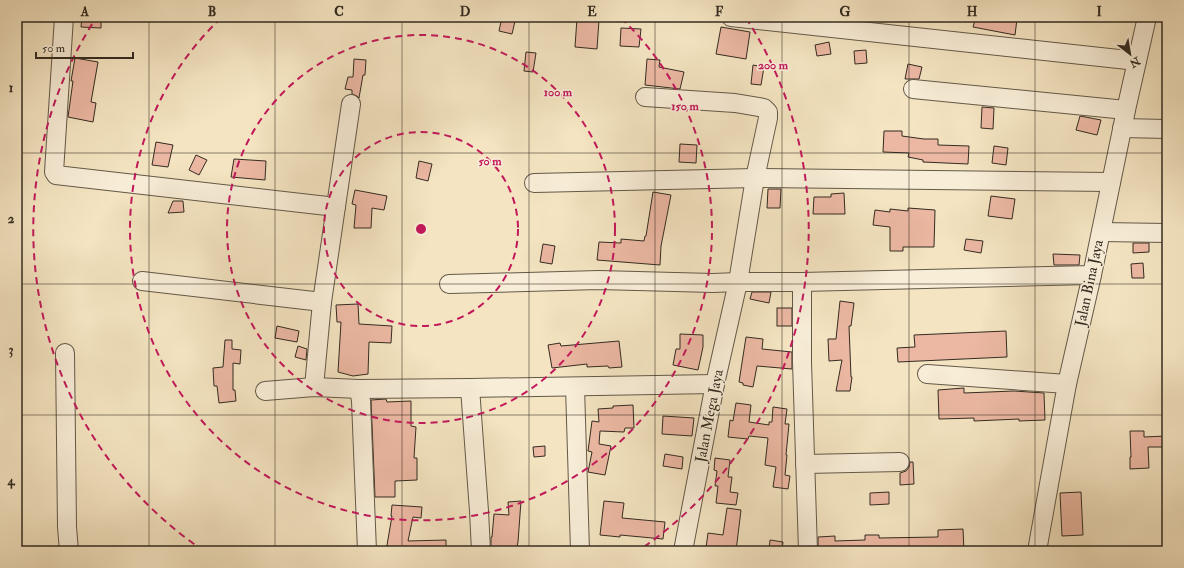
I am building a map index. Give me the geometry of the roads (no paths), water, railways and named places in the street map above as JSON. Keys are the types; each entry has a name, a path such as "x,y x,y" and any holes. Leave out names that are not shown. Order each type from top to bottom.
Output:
{"street":[{"path":"64,17 54,172 56,175 336,207"},
{"path":"731,17 1137,61"},
{"name":"Jalan Bina Jaya","path":"1037,551 1067,384 1092,275 1122,128 1147,17"},
{"path":"913,88 1126,110"},
{"name":"Jalan Mega Jaya","path":"645,97 735,103 764,108 768,112 755,178 738,282 715,384 682,551"},
{"path":"314,387 322,302 351,104"},
{"path":"1122,128 1167,129"},
{"path":"534,182 558,174 1112,182"},
{"path":"1100,232 1167,233"},
{"path":"449,284 600,280 713,283 802,282 1092,275"},
{"path":"142,281 322,302"},
{"path":"802,282 802,362 808,551"},
{"path":"65,354 67,527 69,551"},
{"path":"927,374 1067,384"},
{"path":"265,391 314,387 359,389 715,384"},
{"path":"575,387 580,551"},
{"path":"470,388 481,551"},
{"path":"359,389 361,401 367,551"},
{"path":"805,464 900,462"}]}
